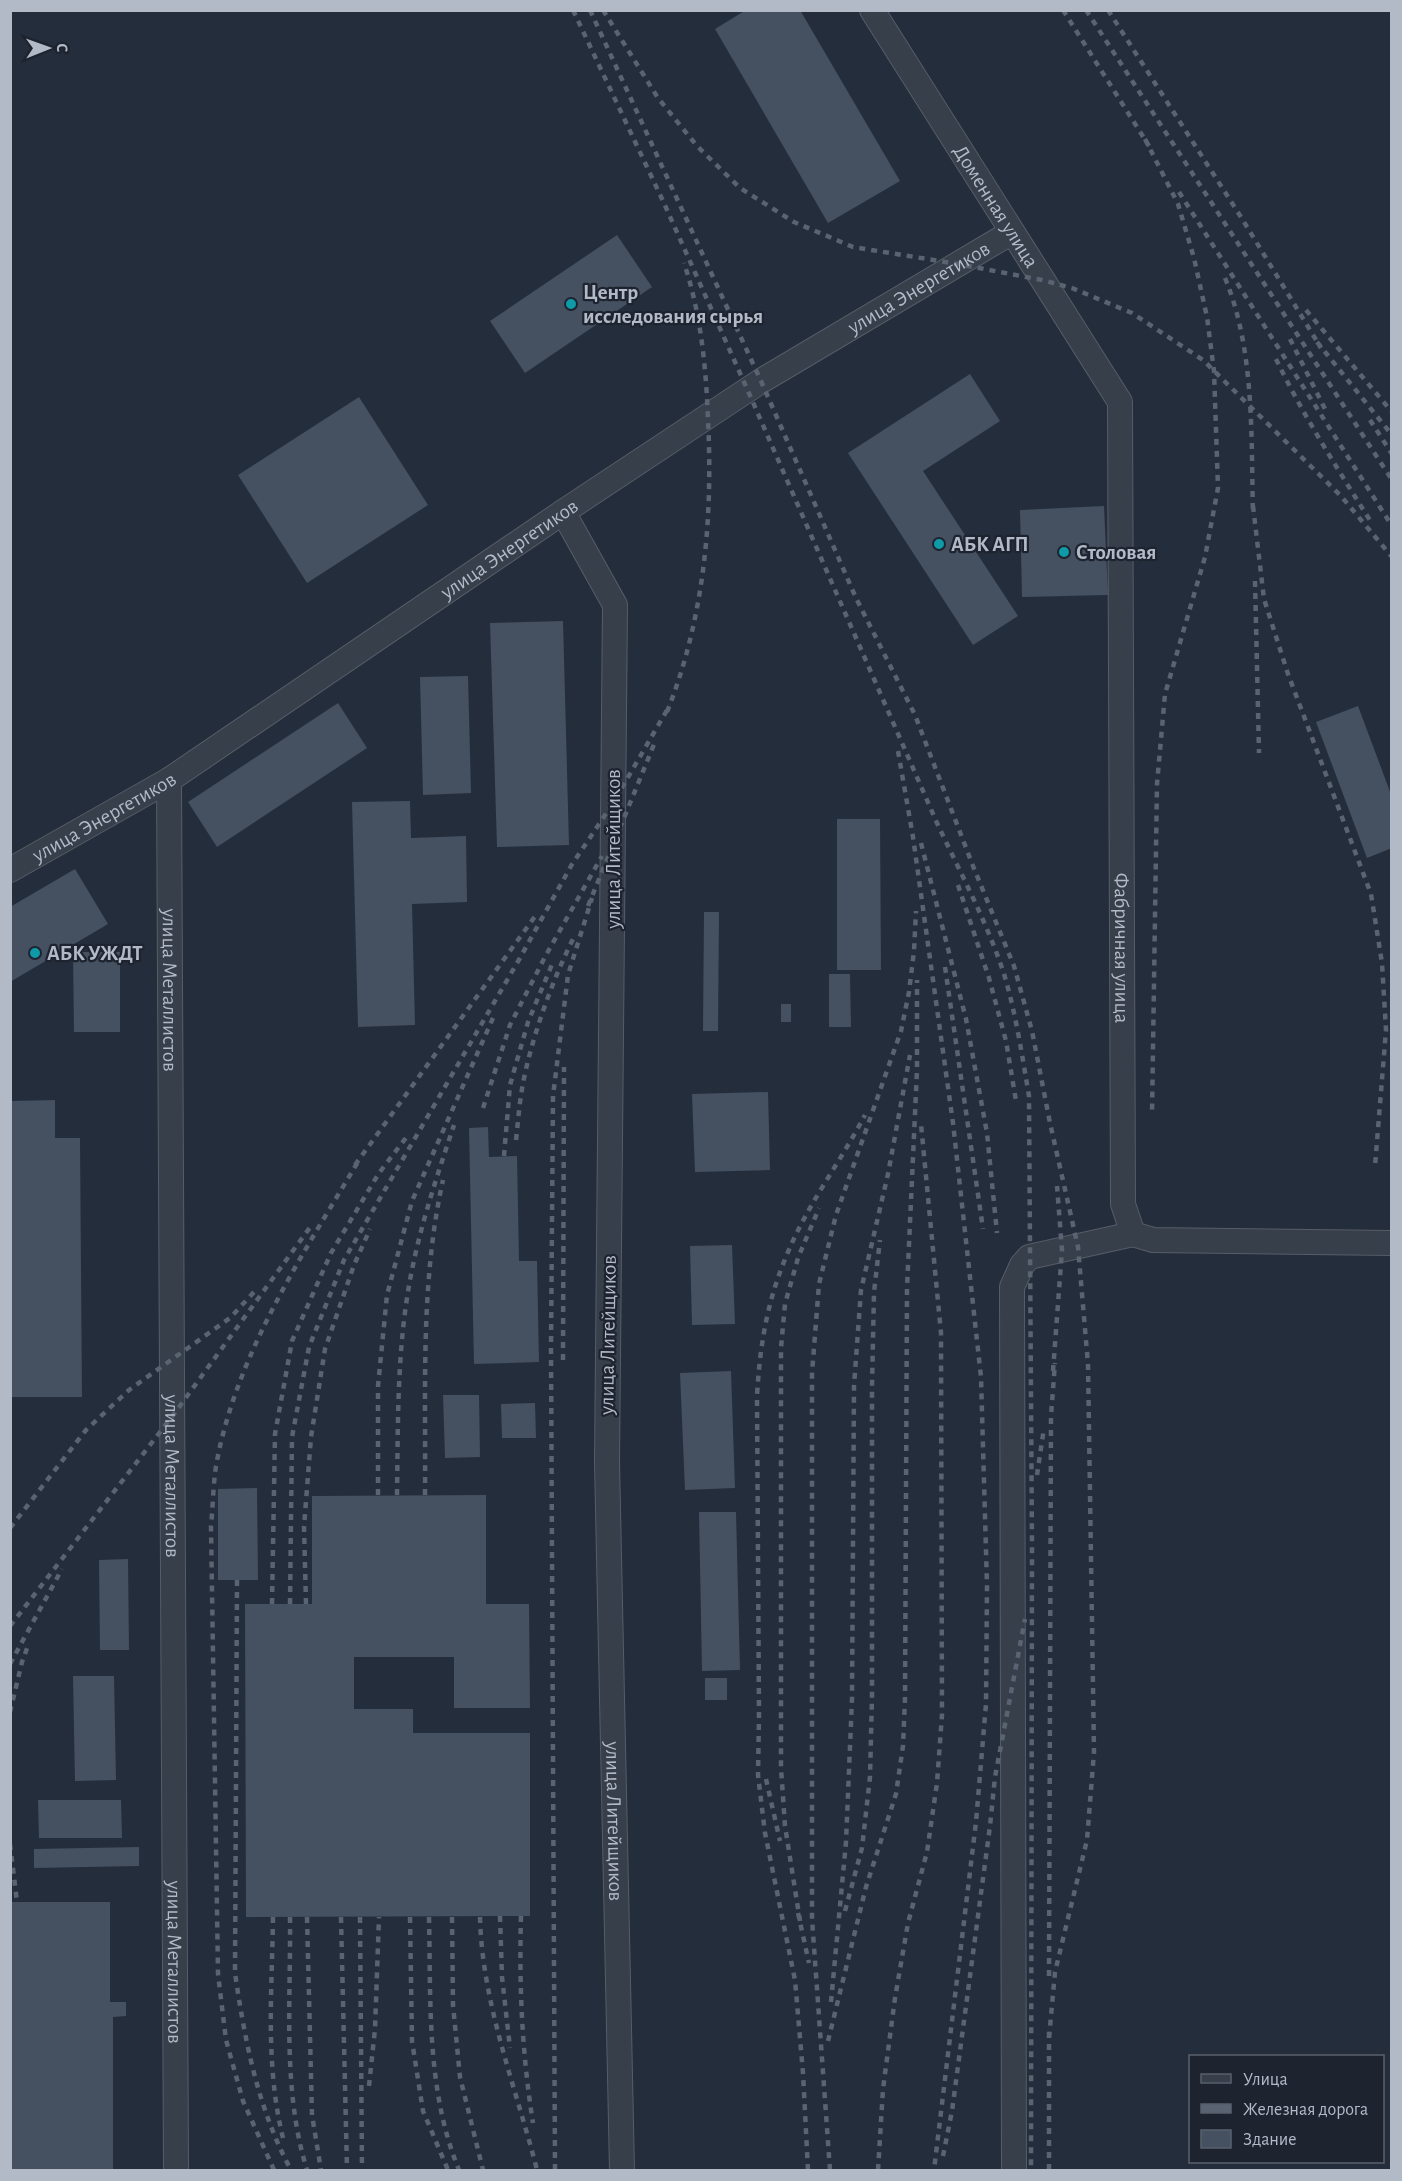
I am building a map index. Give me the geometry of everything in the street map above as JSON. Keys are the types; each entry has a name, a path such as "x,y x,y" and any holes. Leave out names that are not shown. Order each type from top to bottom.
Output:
{"street":[{"name":"Доменная улица","path":"872,10 1120,402"},
{"name":"улица Энергетиков","path":"10,870 169,780 563,512 761,381 1012,232"},
{"name":"Фабричная улица","path":"1120,402 1123,1204 1133,1234"},
{"name":"улица Литейщиков","path":"563,512 615,605 606,1462 622,2170"},
{"name":"улица Металлистов","path":"169,780 176,2170"},
{"path":"1014,2170 1012,1287 1022,1265 1029,1257 1133,1234 1153,1240 1392,1243"}],"building":[{"path":"746,10 800,10 900,181 828,223 715,29"},
{"name":"Центр исследования сырья","path":"617,235 652,287 525,373 490,321"},
{"name":"АБК АГП","path":"970,374 1000,421 923,471 1018,616 973,645 848,453"},
{"path":"359,397 428,505 307,583 238,475"},
{"name":"Столовая","path":"1104,506 1108,595 1022,597 1020,510"},
{"path":"563,621 569,845 497,847 490,623"},
{"path":"468,676 471,793 423,795 420,677"},
{"path":"338,703 367,748 217,847 188,802"},
{"path":"1358,706 1392,797 1392,848 1367,858 1316,722"},
{"path":"410,801 411,838 466,836 467,902 412,904 415,1025 358,1027 352,802"},
{"path":"837,819 880,819 881,970 837,970"},
{"name":"АБК УЖДТ","path":"75,869 108,924 10,982 10,907"},
{"path":"704,912 719,912 718,1031 703,1031"},
{"path":"73,952 120,952 120,1032 74,1032"},
{"path":"829,974 850,974 851,1027 829,1027"},
{"path":"781,1004 791,1004 791,1022 781,1022"},
{"path":"768,1092 770,1170 695,1172 692,1094"},
{"path":"55,1100 55,1138 80,1138 82,1397 10,1397 10,1101"},
{"path":"488,1127 489,1157 517,1156 519,1261 537,1261 539,1362 474,1364 469,1128"},
{"path":"732,1245 735,1324 692,1325 690,1246"},
{"path":"731,1371 735,1488 685,1490 680,1373"},
{"path":"443,1395 479,1395 480,1457 445,1458"},
{"path":"535,1403 536,1438 502,1438 501,1404"},
{"path":"257,1488 258,1580 218,1580 218,1489"},
{"path":"486,1495 486,1604 529,1604 530,1708 454,1708 454,1657 354,1657 354,1709 413,1709 413,1733 530,1733 530,1916 246,1917 245,1604 312,1604 312,1496"},
{"path":"699,1512 736,1512 740,1670 702,1671"},
{"path":"128,1559 129,1650 100,1650 99,1560"},
{"path":"73,1676 114,1676 116,1780 75,1781"},
{"path":"705,1678 727,1678 727,1700 705,1700"},
{"path":"38,1800 121,1800 122,1838 39,1838"},
{"path":"139,1847 139,1866 34,1868 34,1849"},
{"path":"10,1902 110,1902 110,2002 126,2002 126,2016 113,2017 113,2170 10,2170"}],"railway":[{"path":"573,10 663,201 937,823 981,916 1004,974 1015,1019 1029,1096 1032,1545 1031,2170"},
{"path":"590,10 761,381 856,598 915,715 1014,966 1032,1031 1078,1247 1088,1364 1094,1752 1087,1840 1055,1972 1049,2038"},
{"path":"603,10 658,98 697,146 740,188 794,222 853,247 1042,280 1072,288 1132,313 1203,360 1341,496 1392,557"},
{"path":"1063,10 1149,146"},
{"path":"1086,10 1392,480"},
{"path":"1108,10 1241,217 1321,348"},
{"path":"1145,139 1178,204 1194,258 1207,317 1214,371 1218,488 1205,557 1165,694 1157,784 1152,1115"},
{"path":"1179,192 1392,526"},
{"path":"667,712 680,677 698,605 709,494 704,360 699,321 684,263"},
{"path":"1225,278 1235,306 1247,364 1253,515"},
{"path":"1306,310 1392,412"},
{"path":"1290,339 1325,409"},
{"path":"1317,342 1392,435"},
{"path":"1276,359 1309,421 1371,522"},
{"path":"1370,420 1392,454"},
{"path":"1253,506 1264,599 1288,674 1371,894 1382,963 1386,1030 1375,1166"},
{"path":"1255,581 1259,753"},
{"path":"290,1604 292,1437 309,1347 344,1260 571,866 613,803 670,705"},
{"path":"588,906 655,742"},
{"path":"898,751 913,837 953,1123 981,1377 987,1586 986,1704 976,1822 934,2170"},
{"path":"921,843 966,1019 987,1133 997,1233"},
{"path":"483,1108 510,1025 546,955 602,856"},
{"path":"958,885 989,978 1006,1041 1016,1101"},
{"path":"555,2170 551,1348 553,1096 568,975 592,898"},
{"path":"830,2170 812,1919 812,1373 819,1284 836,1215 901,1031 909,992 916,911"},
{"path":"355,1165 536,915"},
{"path":"516,1140 522,1089 530,1052 557,974 573,939"},
{"path":"504,1156 510,1085 528,1022 553,962"},
{"path":"945,967 983,1229"},
{"path":"828,2041 866,1887 896,1794 903,1746 907,1288 917,1070 917,980"},
{"path":"378,1495 378,1386 387,1295 412,1201 493,1018"},
{"path":"831,2002 846,1842 852,1699 854,1386 861,1290 888,1174 910,1055"},
{"path":"563,1360 564,1067"},
{"path":"808,2170 795,1980 765,1833 758,1775 757,1396 766,1323 781,1270 805,1217 865,1115"},
{"path":"878,2170 883,2089 895,1998 908,1923 927,1852 937,1783 942,1715 941,1333 921,1124"},
{"path":"397,1495 400,1372 407,1298 421,1232 454,1125"},
{"path":"272,1604 275,1434 292,1341 331,1253 379,1173 409,1134"},
{"path":"274,2170 243,2101 226,2040 218,1974 211,1526 214,1481 226,1425 255,1345 294,1269 359,1160"},
{"path":"425,1495 427,1298 443,1180"},
{"path":"1053,1371 1062,1250 1057,1186"},
{"path":"800,1921 785,1826 781,1768 781,1348 785,1304 798,1258 819,1208"},
{"path":"10,1626 174,1414 311,1226"},
{"path":"306,1604 304,1527 311,1437 325,1349 354,1265 370,1229"},
{"path":"845,1911 862,1848 870,1777 872,1387 874,1292 880,1240"},
{"path":"10,1528 86,1430 129,1390 230,1318 254,1292"},
{"path":"1049,1976 1051,1416 1055,1363"},
{"path":"1037,1475 1044,1428"},
{"path":"10,1664 62,1569"},
{"path":"237,1580 235,1973 248,2050 261,2099 291,2170"},
{"path":"943,2156 952,2111 995,1777 1025,1619"},
{"path":"10,1712 29,1643"},
{"path":"766,1779 780,1841"},
{"path":"10,1844 17,1902"},
{"path":"798,1913 809,1963"},
{"path":"500,1916 502,1977 510,2048"},
{"path":"521,1916 522,2020 533,2123"},
{"path":"273,1917 272,2056 277,2111 283,2138"},
{"path":"290,1917 291,2077 299,2140 307,2170"},
{"path":"307,1917 312,2115 321,2170"},
{"path":"341,1917 347,2170"},
{"path":"360,1917 362,2170"},
{"path":"369,2086 375,2029 379,1917"},
{"path":"410,1917 412,2041 423,2111 448,2170"},
{"path":"429,1917 432,2045 441,2109 448,2140 459,2170"},
{"path":"452,1917 453,2005 460,2077 483,2170"},
{"path":"480,1917 482,1949 493,2013 537,2170"},
{"path":"1049,2030 1049,2170"}],"place":[{"name":"Центр исследования сырья","path":"571,304"},
{"name":"АБК АГП","path":"939,544"},
{"name":"Столовая","path":"1064,552"},
{"name":"АБК УЖДТ","path":"35,953"}]}
